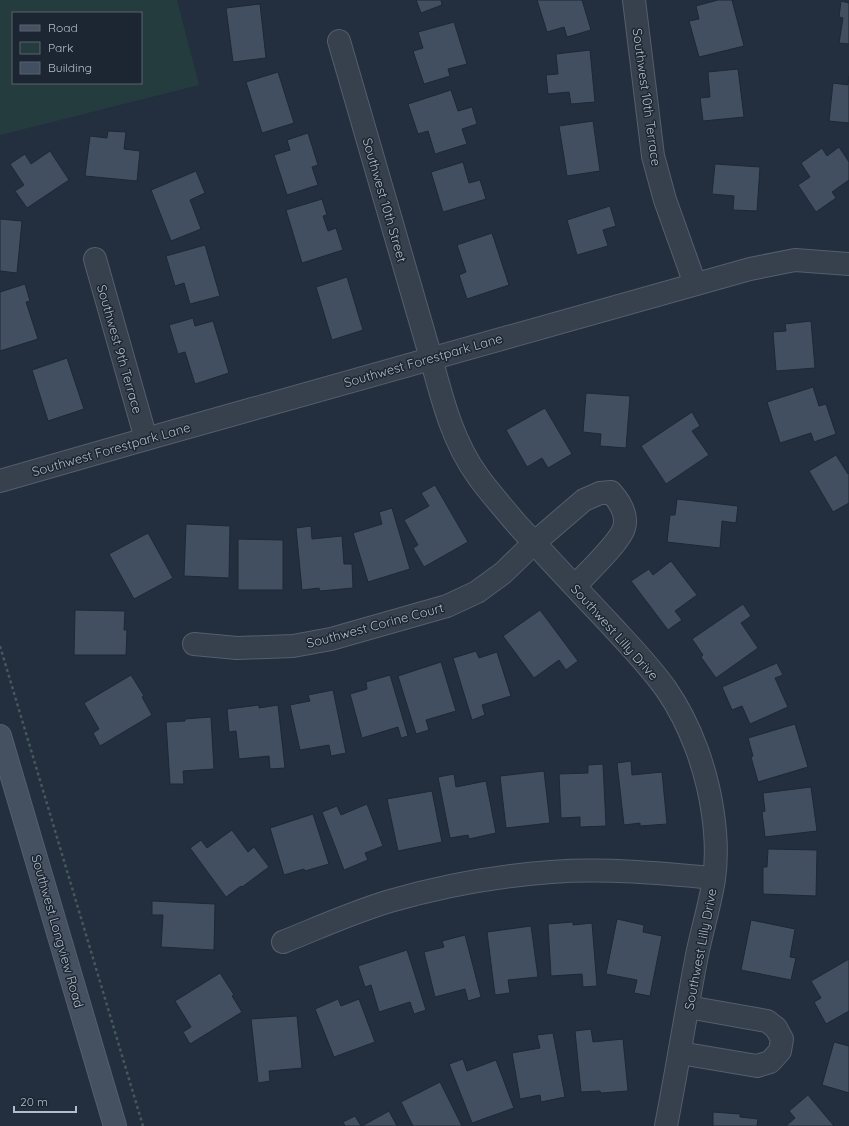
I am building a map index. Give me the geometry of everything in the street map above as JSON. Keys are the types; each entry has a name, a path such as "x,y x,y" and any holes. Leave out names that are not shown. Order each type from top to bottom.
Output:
{"street":[{"name":"Southwest 10th Terrace","path":"634,0 653,156 665,200 695,284"},
{"name":"Southwest 10th Street","path":"339,41 431,358"},
{"name":"Southwest 9th Terrace","path":"95,259 146,438"},
{"name":"Southwest Forestpark Lane","path":"0,481 146,438 750,269 795,260 849,264"},
{"name":"Southwest Lilly Drive","path":"431,358 444,407 467,459 481,480 534,543 642,659 667,691 690,732 704,772 713,814 716,858 714,878 708,912 698,953 666,1126"},
{"name":"Southwest Corine Court","path":"194,644 237,648 293,646 331,639 447,606 482,589 503,573 534,543 584,500 600,493 611,492 623,511 625,527 620,537 575,586"},
{"name":"Southwest Longview Road","path":"0,736 115,1126"},
{"path":"283,942 343,917 390,901 461,884 510,876 552,872 602,871 714,878"},
{"path":"680,1053 757,1066 770,1062 780,1051 782,1039 776,1028 767,1021 688,1007"}],"path":[{"path":"0,646 143,1126"}],"green space":[{"path":"0,0 177,0 199,85 0,135"}],"building":[{"path":"416,0 441,0 442,5 421,13"},
{"path":"537,0 582,0 591,30 567,37 564,27 547,32"},
{"path":"718,0 732,0 744,46 699,57 689,21 699,19 696,6"},
{"path":"841,1 849,3 849,44 839,43 843,18 839,17"},
{"path":"260,4 266,58 233,62 226,8"},
{"path":"454,22 467,64 448,69 450,76 424,84 413,51 423,48 418,32"},
{"path":"590,50 595,102 571,104 569,92 548,94 546,75 558,74 556,54"},
{"path":"738,69 744,117 703,121 700,98 710,97 708,72"},
{"path":"278,72 294,123 262,133 246,82"},
{"path":"849,76 849,123 829,121 833,83 848,85"},
{"path":"451,90 458,111 472,107 477,124 462,129 467,144 435,154 428,131 418,134 408,104"},
{"path":"593,121 600,171 567,176 559,126"},
{"path":"108,131 126,132 124,149 140,151 137,181 85,176 90,136 107,138"},
{"path":"308,133 318,165 312,167 318,185 287,195 274,155 290,150 287,140"},
{"path":"839,147 849,162 849,180 832,192 836,198 816,212 798,185 810,177 801,163 822,148 827,156"},
{"path":"50,151 69,180 27,208 15,191 24,185 10,164 25,154 31,164"},
{"path":"463,162 469,183 480,180 486,199 443,212 431,172"},
{"path":"715,164 760,167 757,211 733,210 734,196 712,194"},
{"path":"196,171 205,193 190,200 201,229 171,241 151,190"},
{"path":"322,199 327,215 323,216 328,231 336,228 343,250 302,263 286,210"},
{"path":"610,206 616,226 603,230 608,246 577,255 567,220"},
{"path":"0,219 22,221 17,273 0,271"},
{"path":"492,233 509,285 467,299 459,275 466,272 457,245"},
{"path":"205,245 220,296 190,304 184,283 175,286 166,256"},
{"path":"347,277 363,330 332,340 316,287"},
{"path":"25,284 30,301 26,302 38,339 0,351 0,292"},
{"path":"193,318 195,326 213,321 229,373 195,384 185,352 178,354 169,325"},
{"path":"811,321 815,368 776,371 773,332 786,331 785,324"},
{"path":"67,358 84,409 48,421 32,370"},
{"path":"813,387 819,406 826,404 836,434 814,442 811,433 780,443 767,402"},
{"path":"586,393 630,396 626,448 600,446 601,434 583,432"},
{"path":"545,408 572,454 548,468 542,458 527,467 506,430"},
{"path":"692,412 700,426 692,431 709,455 666,484 641,446"},
{"path":"836,455 848,474 849,473 849,503 833,512 809,471"},
{"path":"435,485 468,542 424,567 413,548 418,545 404,520 429,506 421,493"},
{"path":"677,499 738,506 736,523 722,521 720,548 667,542 670,515 675,515"},
{"path":"392,508 410,569 368,582 353,533 382,524 379,512"},
{"path":"186,524 230,526 229,578 184,576"},
{"path":"311,526 312,539 342,536 344,564 352,564 353,588 320,591 319,588 302,590 296,528"},
{"path":"148,533 173,578 134,599 109,554"},
{"path":"238,539 283,540 283,590 238,590"},
{"path":"671,561 697,595 675,611 682,620 668,630 631,581 649,569 653,575"},
{"path":"743,604 751,616 741,623 758,648 716,678 701,657 703,655 692,639"},
{"path":"75,610 125,611 124,630 127,630 126,655 74,655"},
{"path":"540,610 578,661 566,670 559,660 534,678 503,636"},
{"path":"476,651 479,658 497,652 511,696 482,705 485,715 472,720 453,658"},
{"path":"441,662 456,711 426,720 429,730 416,734 398,676"},
{"path":"777,663 783,675 775,678 788,707 750,724 742,706 732,710 722,687"},
{"path":"131,675 144,696 142,697 152,715 100,746 93,733 99,729 84,703"},
{"path":"390,675 408,736 401,738 398,727 362,738 350,694 367,689 366,682"},
{"path":"333,690 346,753 331,756 329,745 300,750 290,705 310,701 308,695"},
{"path":"259,705 259,708 278,705 285,768 270,769 269,756 239,759 236,731 229,732 227,709"},
{"path":"211,717 214,769 183,771 184,784 170,784 166,722"},
{"path":"795,724 808,767 758,782 751,757 753,756 748,738"},
{"path":"631,761 632,775 662,772 667,824 640,826 640,823 624,825 617,763"},
{"path":"603,764 606,826 580,827 580,817 561,818 559,774 588,773 588,765"},
{"path":"544,771 550,823 506,828 500,776"},
{"path":"454,774 456,787 486,781 496,833 469,839 468,835 450,838 438,777"},
{"path":"811,787 817,831 765,837 762,812 765,811 763,793"},
{"path":"432,791 442,842 398,851 387,799"},
{"path":"367,804 383,846 365,853 368,860 344,870 322,812 337,806 341,815"},
{"path":"313,814 329,864 284,875 270,828"},
{"path":"232,830 248,852 254,847 269,867 226,897 190,848 201,840 207,848"},
{"path":"768,849 817,850 816,896 763,894 763,867 767,867"},
{"path":"152,901 215,904 214,950 161,947 163,915 152,915"},
{"path":"617,919 644,925 643,932 662,936 650,996 634,993 637,980 606,974"},
{"path":"751,920 795,929 790,957 796,958 791,980 741,970"},
{"path":"573,922 573,925 592,923 597,986 583,987 582,974 551,976 548,924"},
{"path":"531,926 538,977 508,980 510,993 495,995 487,932"},
{"path":"465,935 481,997 468,1001 465,989 435,997 424,952 444,947 442,941"},
{"path":"407,950 426,1010 414,1014 410,1002 379,1012 371,985 365,987 358,966"},
{"path":"849,959 849,1011 826,1024 814,1002 821,998 811,981"},
{"path":"220,973 234,995 232,996 242,1012 190,1044 183,1032 191,1027 175,1001"},
{"path":"338,999 341,1006 359,999 375,1042 334,1057 315,1009"},
{"path":"297,1016 302,1068 269,1071 270,1081 258,1083 251,1019"},
{"path":"591,1029 593,1042 623,1039 628,1091 601,1093 600,1091 581,1092 575,1031"},
{"path":"553,1033 565,1097 541,1102 540,1095 520,1099 512,1053 540,1048 537,1035"},
{"path":"834,1042 849,1046 849,1093 822,1085"},
{"path":"463,1059 467,1071 496,1060 514,1108 472,1123 449,1064"},
{"path":"440,1082 462,1126 413,1126 401,1102"},
{"path":"808,1095 834,1126 786,1126 795,1118 789,1111"},
{"path":"389,1111 397,1126 362,1126"},
{"path":"713,1112 740,1114 740,1117 758,1119 757,1126 713,1126"},
{"path":"355,1116 361,1126 345,1126 343,1122"}]}
